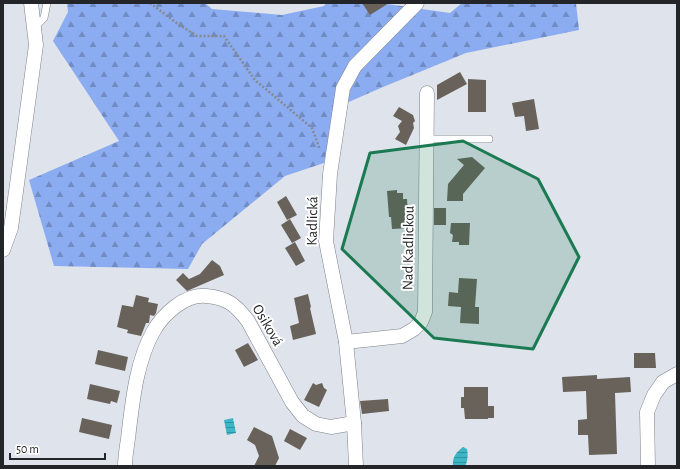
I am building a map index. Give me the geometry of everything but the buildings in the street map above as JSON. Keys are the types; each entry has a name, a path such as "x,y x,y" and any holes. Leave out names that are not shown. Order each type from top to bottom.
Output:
{"street":[{"path":"3,250 11,228 36,44 31,3"},
{"name":"Kadlická","path":"356,466 354,423 346,342 326,242 330,174 343,88 355,66 417,3"},
{"name":"Nad Kadlickou","path":"346,342 402,336 414,329 421,322 425,312 427,93"},
{"name":"Osiková","path":"124,466 135,389 144,355 153,331 170,311 183,300 199,295 220,297 232,303 240,310 248,321 292,402 303,416 316,424 331,427 354,423"},
{"path":"648,466 647,412 654,395 663,382 677,374"}],"lane":[{"path":"34,28 44,18 47,3"},
{"path":"427,139 489,139"}],"path":[{"path":"150,3 197,36 224,36 255,80 312,128 322,155"}],"highlighted area":[{"path":"463,141 538,179 579,257 533,349 434,338 342,249 370,153"}],"green space":[{"path":"67,3 205,3 212,9 282,15 324,6 326,3 380,3 450,13 462,3 576,3 579,30 466,53 335,108 324,163 285,176 202,244 188,269 54,266 29,180 119,141 53,41 68,12"}],"shaded area":[{"path":"233,418 236,433 227,435 224,420"},
{"path":"463,447 467,449 468,455 465,466 453,466 455,455"}]}
